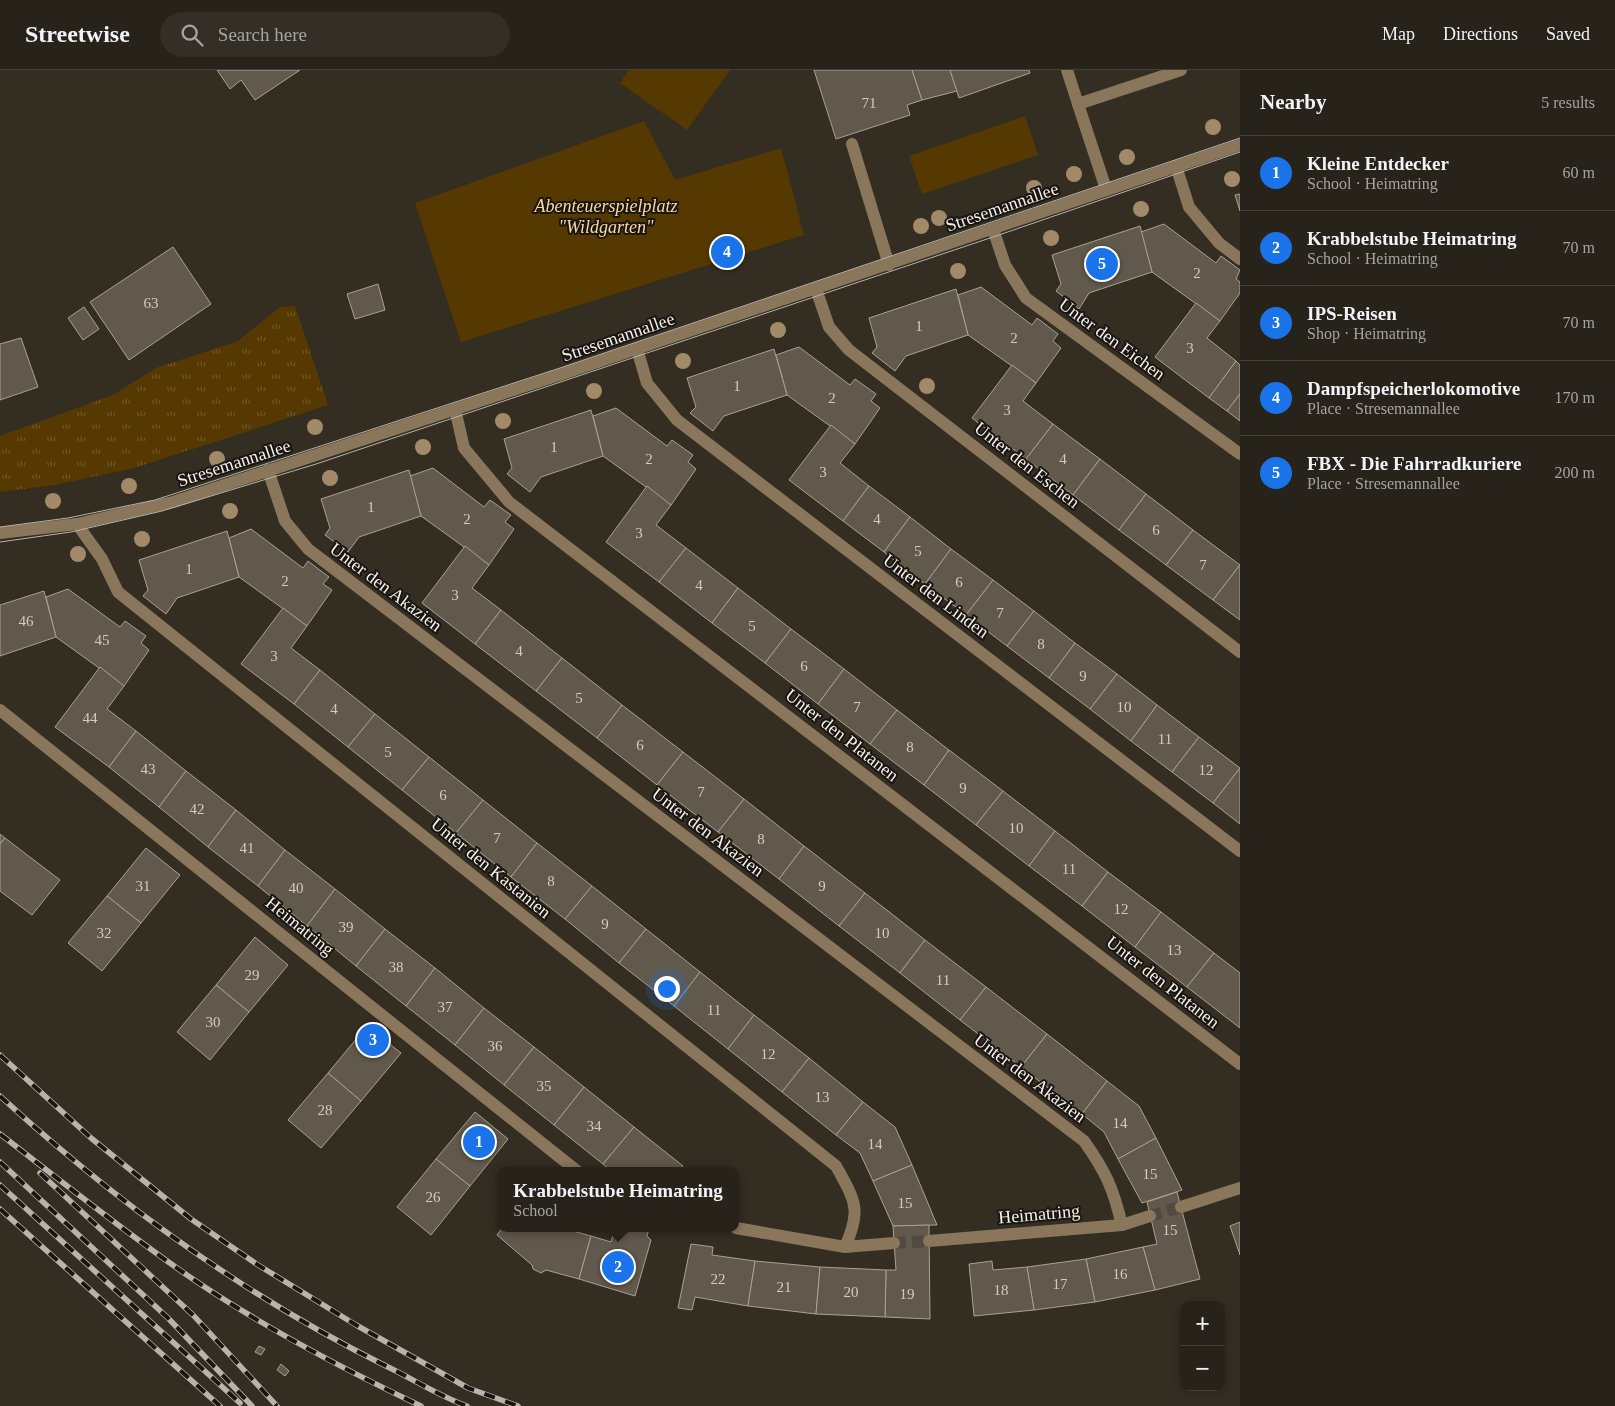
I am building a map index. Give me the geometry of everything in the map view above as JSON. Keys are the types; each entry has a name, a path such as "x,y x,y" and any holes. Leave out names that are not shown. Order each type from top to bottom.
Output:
{"street":[{"path":"1067,70 1106,189"},
{"path":"1078,104 1181,70"},
{"path":"852,144 889,265"},
{"name":"Stresemannallee","path":"0,534 77,524 173,502 889,265 1106,189 1240,145"},
{"path":"1176,166 1189,207 1218,243 1240,259"},
{"name":"Unter den Eichen","path":"993,229 1005,265 1026,298 1240,454"},
{"name":"Unter den Eschen","path":"816,288 829,327 849,350 1240,652"},
{"name":"Unter den Linden","path":"637,349 648,383 677,420 1240,851"},
{"name":"Unter den Platanen","path":"455,409 464,448 509,502 1240,1064"},
{"name":"Unter den Akazien","path":"268,470 285,521 308,548 1084,1141 1104,1170 1114,1194 1122,1225"},
{"name":"Unter den Kastanien","path":"77,524 102,559 118,592 836,1166 854,1199 855,1224 846,1248"},
{"name":"Heimatring","path":"0,710 572,1167"},
{"path":"1181,1207 1240,1188"},
{"name":"Heimatring","path":"929,1241 1122,1225 1150,1216"},
{"path":"739,1229 846,1248 894,1243"}],"green space":[{"path":"629,70 730,70 687,130 620,83"},
{"path":"1025,116 1038,155 922,194 909,156"},
{"name":"Abenteuerspielplatz \"Wildgarten\"","path":"644,121 675,180 781,148 804,235 461,342 415,203"},
{"path":"295,306 328,405 134,468 54,485 0,492 0,436 113,395 156,368 238,341 280,307"}],"building":[{"path":"217,70 300,70 255,100 241,80 230,89"},
{"path":"814,70 912,70 922,100 907,105 910,115 836,139"},
{"path":"912,70 950,70 957,91 922,100"},
{"path":"950,70 1029,70 1030,73 959,98"},
{"path":"1240,194 1240,211 1235,195"},
{"path":"1164,224 1216,263 1221,256 1240,270 1236,279 1240,282 1240,293 1220,321 1152,272 1141,232"},
{"path":"1140,226 1152,272 1089,293 1079,309 1056,291 1061,284 1052,255"},
{"path":"173,247 211,304 129,360 90,302"},
{"path":"378,284 385,310 355,319 347,294"},
{"path":"981,287 1032,325 1037,318 1058,334 1053,341 1061,348 1036,383 968,335 958,295"},
{"path":"956,289 968,335 906,356 895,371 872,353 877,347 869,318"},
{"path":"1196,303 1220,321 1207,338 1236,361 1209,398 1155,357"},
{"path":"84,307 99,329 83,340 68,318"},
{"path":"21,338 38,387 0,400 0,344"},
{"path":"799,347 850,385 855,379 876,394 871,401 880,408 855,444 787,395 776,355"},
{"path":"774,349 787,395 724,416 713,431 690,413 696,407 687,378"},
{"path":"1236,361 1240,365 1240,394 1227,411 1209,398"},
{"path":"1012,365 1036,383 1023,401 1053,424 1026,459 972,418"},
{"path":"1240,394 1240,421 1227,411"},
{"path":"616,408 667,446 672,440 693,455 688,462 696,469 671,505 603,456 593,416"},
{"path":"591,410 603,456 541,477 530,492 507,474 512,468 504,439"},
{"path":"1053,424 1100,459 1073,495 1026,459"},
{"path":"831,425 855,444 840,463 869,486 843,521 789,480"},
{"path":"1100,459 1146,494 1119,530 1073,495"},
{"path":"433,468 484,507 490,500 511,515 505,522 514,529 489,565 421,516 410,476"},
{"path":"409,470 421,516 359,537 348,552 325,535 330,528 321,499"},
{"path":"647,486 671,505 656,525 686,548 659,582 606,542"},
{"path":"869,486 910,517 884,552 843,521"},
{"path":"1146,494 1193,530 1166,565 1119,530"},
{"path":"910,517 951,549 925,584 884,552"},
{"path":"251,529 303,568 308,561 329,577 323,584 332,590 307,626 239,577 229,538"},
{"path":"1193,530 1240,565 1213,600 1166,565"},
{"path":"227,531 239,577 177,598 166,614 143,596 148,590 139,560"},
{"path":"465,546 489,565 472,588 501,610 475,644 422,603"},
{"path":"686,548 738,588 712,623 659,582"},
{"path":"951,549 993,580 966,615 925,584"},
{"path":"1240,565 1240,620 1213,600"},
{"path":"993,580 1034,611 1007,646 966,615"},
{"path":"738,588 791,629 765,663 712,623"},
{"path":"68,589 120,627 125,621 146,636 141,643 149,650 124,686 56,637 46,597"},
{"path":"44,591 56,637 0,656 0,605"},
{"path":"283,608 307,626 291,648 320,670 294,704 241,664"},
{"path":"501,610 562,658 536,691 475,644"},
{"path":"1034,611 1075,643 1049,678 1007,646"},
{"path":"791,629 844,669 818,704 765,663"},
{"path":"1075,643 1117,674 1090,709 1049,678"},
{"path":"562,658 622,705 597,738 536,691"},
{"path":"100,667 124,686 107,709 136,731 109,767 55,727"},
{"path":"844,669 897,710 870,744 818,704"},
{"path":"320,670 375,714 348,747 294,704"},
{"path":"1117,674 1157,705 1131,741 1090,709"},
{"path":"622,705 683,752 657,785 597,738"},
{"path":"1157,705 1199,737 1172,772 1131,741"},
{"path":"897,710 949,750 924,785 870,744"},
{"path":"375,714 429,757 402,790 348,747"},
{"path":"136,731 186,771 159,807 109,767"},
{"path":"1199,737 1240,768 1213,803 1172,772"},
{"path":"949,750 1003,791 976,825 924,785"},
{"path":"683,752 744,799 718,832 657,785"},
{"path":"429,757 483,800 456,833 402,790"},
{"path":"1240,768 1240,824 1213,803"},
{"path":"186,771 236,810 208,847 159,807"},
{"path":"1003,791 1055,831 1029,866 976,825"},
{"path":"744,799 804,846 779,879 718,832"},
{"path":"483,800 537,843 511,877 456,833"},
{"path":"236,810 285,850 258,886 208,847"},
{"path":"1055,831 1108,872 1082,906 1029,866"},
{"path":"0,834 5,838 0,844"},
{"path":"5,838 60,880 32,915 0,891 0,844"},
{"path":"537,843 592,886 565,919 511,877"},
{"path":"804,846 865,893 839,926 779,879"},
{"path":"146,848 180,875 141,923 107,896"},
{"path":"285,850 335,889 307,926 258,886"},
{"path":"1108,872 1161,912 1135,947 1082,906"},
{"path":"592,886 646,929 619,963 565,919"},
{"path":"335,889 385,929 356,966 307,926"},
{"path":"865,893 925,940 900,973 839,926"},
{"path":"107,896 141,923 102,971 68,943"},
{"path":"1161,912 1214,953 1187,987 1135,947"},
{"path":"385,929 435,968 406,1006 356,966"},
{"path":"646,929 700,972 674,1006 619,963"},
{"path":"255,937 288,965 249,1012 216,985"},
{"path":"925,940 986,987 960,1020 900,973"},
{"path":"1214,953 1240,973 1240,1028 1187,987"},
{"path":"435,968 484,1008 455,1045 406,1006"},
{"path":"700,972 754,1015 728,1049 674,1006"},
{"path":"216,985 249,1012 210,1060 177,1032"},
{"path":"986,987 1047,1034 1021,1067 960,1020"},
{"path":"484,1008 534,1047 504,1085 455,1045"},
{"path":"754,1015 809,1058 782,1092 728,1049"},
{"path":"367,1026 401,1053 361,1101 328,1073"},
{"path":"1047,1034 1107,1081 1082,1114 1021,1067"},
{"path":"534,1047 584,1087 554,1125 504,1085"},
{"path":"809,1058 863,1102 836,1135 782,1092"},
{"path":"328,1073 361,1101 321,1148 288,1120"},
{"path":"1107,1081 1139,1106 1156,1138 1118,1159 1104,1132 1082,1114"},
{"path":"584,1087 634,1127 603,1164 554,1125"},
{"path":"863,1102 895,1127 912,1165 873,1181 860,1153 836,1135"},
{"path":"475,1112 508,1139 470,1186 436,1159"},
{"path":"634,1127 683,1166 606,1167 603,1164"},
{"path":"1156,1138 1182,1190 1142,1203 1118,1159"},
{"path":"436,1159 470,1186 431,1235 397,1207"},
{"path":"912,1165 937,1225 893,1226 873,1181"},
{"path":"1177,1192 1200,1279 1155,1290 1143,1247 1157,1244 1147,1202"},
{"path":"1240,1222 1240,1255 1230,1226"},
{"path":"929,1225 930,1319 885,1317 886,1270 896,1270 893,1226"},
{"path":"499,1232 576,1232 591,1236 579,1279 546,1270 541,1273 533,1269 532,1265 497,1235"},
{"path":"614,1232 648,1232 647,1236 651,1240 635,1296 579,1279 591,1236 611,1242"},
{"path":"691,1244 713,1247 712,1255 755,1261 748,1306 695,1297 692,1310 678,1308"},
{"path":"1143,1247 1155,1290 1095,1302 1086,1259"},
{"path":"1086,1259 1095,1302 1034,1310 1027,1267"},
{"path":"755,1261 820,1267 816,1314 748,1306"},
{"path":"992,1261 993,1270 1027,1267 1034,1310 974,1316 969,1264"},
{"path":"820,1267 886,1270 885,1317 816,1314"},
{"path":"259,1346 265,1349 261,1355 255,1352"},
{"path":"281,1364 289,1371 285,1376 277,1370"}],"tunnel":[{"path":"1150,1216 1181,1207"},
{"path":"894,1243 929,1241"}],"tram line":[{"path":"0,527 68,518 155,500 563,367 1240,138"},
{"path":"0,542 71,532 162,511 316,464 996,236 1240,152"}],"railway":[{"path":"0,1055 91,1138 191,1219 258,1265 356,1325 468,1388 518,1406"},
{"path":"0,1096 89,1173 136,1210 232,1278 334,1339 467,1406"},
{"path":"0,1134 91,1205 212,1292 270,1328 421,1406"},
{"path":"0,1162 168,1318 252,1406"},
{"path":"40,1173 194,1316 277,1406"},
{"path":"0,1185 240,1403"},
{"path":"0,1209 220,1406"}],"place":[{"name":"Dampfspeicherlokomotive","path":"727,252"},
{"name":"FBX - Die Fahrradkuriere","path":"1102,264"},
{"name":"IPS-Reisen","path":"373,1040"},
{"name":"Kleine Entdecker","path":"479,1142"},
{"name":"Krabbelstube Heimatring","path":"618,1267"}]}
